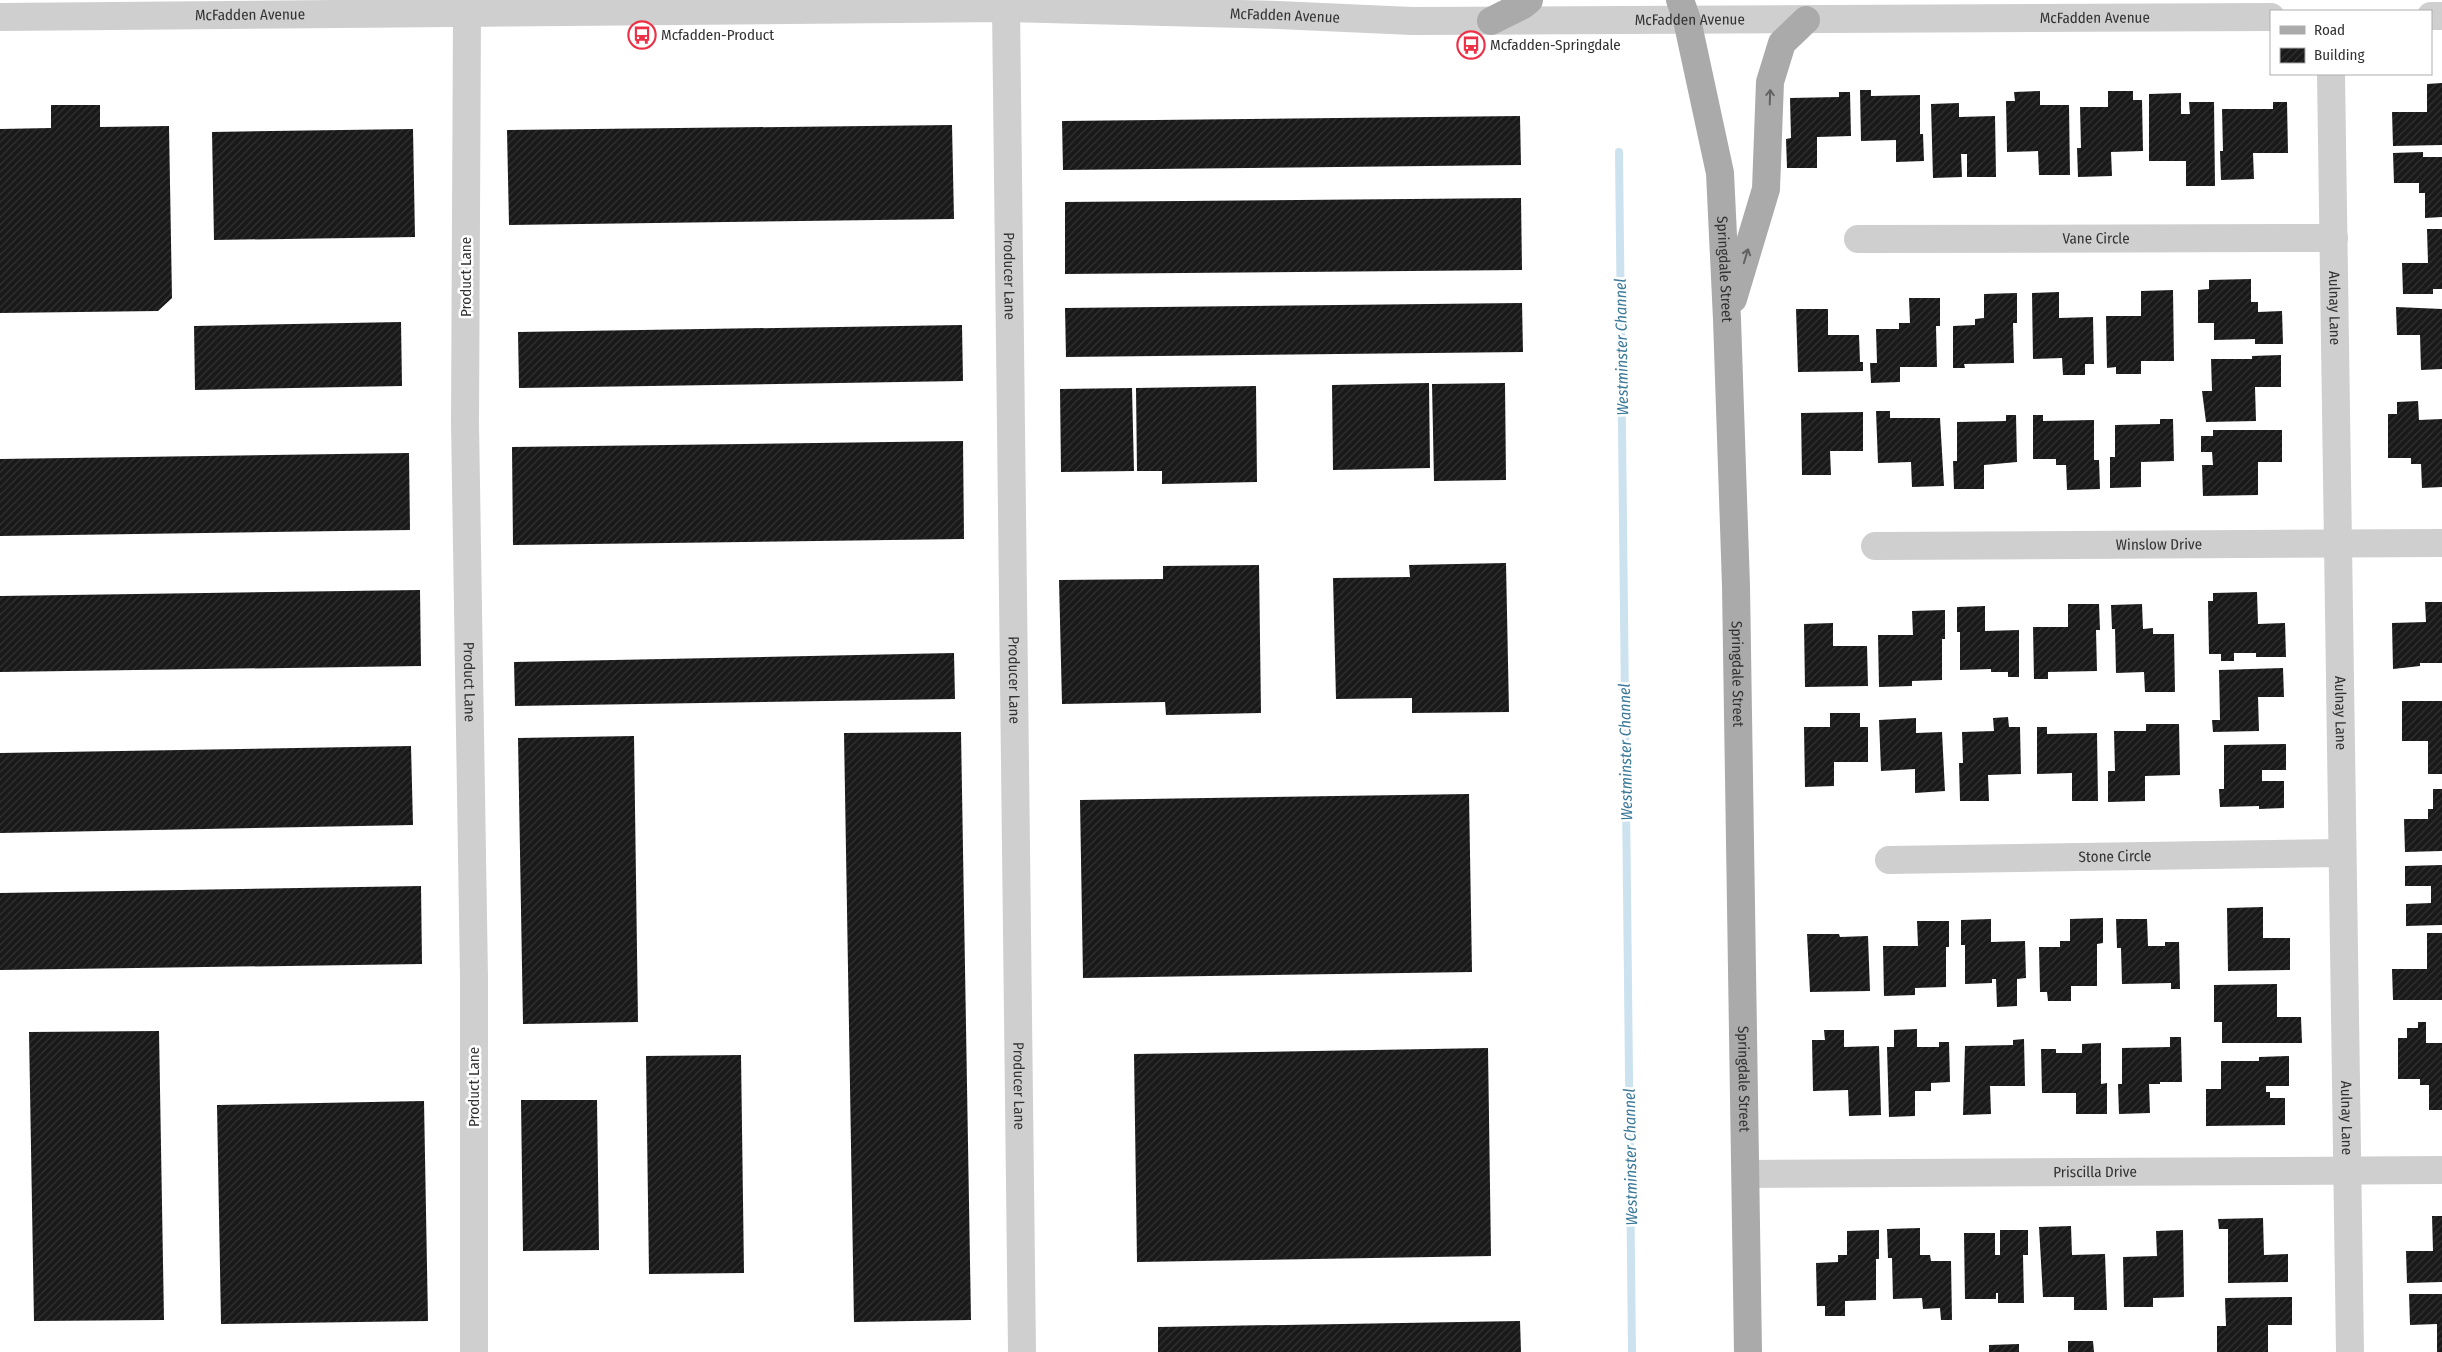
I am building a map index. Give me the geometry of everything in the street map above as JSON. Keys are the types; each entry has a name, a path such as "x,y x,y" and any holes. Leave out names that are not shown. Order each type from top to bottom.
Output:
{"main road":[{"path":"1491,21 1529,0"},
{"name":"Springdale Street","path":"1683,10 1720,173 1736,586 1747,1174 1748,1352"},
{"path":"1726,320 1766,189 1770,82 1782,43 1806,20"}],"street":[{"name":"McFadden Avenue","path":"0,18 317,7 468,12 810,5 1278,15 1412,21 1491,21 1683,10 1806,20 2270,17"},
{"name":"Producer Lane","path":"1006,8 1022,1352"},
{"name":"Product Lane","path":"468,12 464,423 474,988 474,1352"},
{"name":"Aulnay Lane","path":"2331,75 2350,1352"},
{"name":"Vane Circle","path":"1858,239 2334,238"},
{"name":"Winslow Drive","path":"1875,546 2442,543"},
{"name":"Stone Circle","path":"1889,860 2342,853"},
{"name":"Priscilla Drive","path":"1747,1174 2442,1170"}],"building":[{"path":"2442,83 2442,145 2393,146 2392,112 2427,112 2427,84"},
{"path":"1860,90 1871,90 1871,96 1920,95 1920,134 1923,134 1924,161 1896,162 1896,140 1861,141"},
{"path":"2040,91 2040,105 2069,105 2070,175 2039,175 2038,151 2007,152 2006,101 2015,101 2014,92"},
{"path":"2108,91 2133,91 2133,100 2142,100 2143,151 2111,152 2112,176 2078,177 2077,148 2081,148 2080,107 2108,107"},
{"path":"1839,92 1850,92 1851,136 1817,137 1817,168 1787,168 1786,139 1791,138 1790,98 1839,97"},
{"path":"2181,93 2181,114 2190,114 2189,102 2214,102 2215,186 2186,186 2186,161 2149,161 2149,94"},
{"path":"2273,102 2287,102 2288,153 2253,153 2254,179 2221,180 2220,151 2223,151 2222,109 2273,109"},
{"path":"1959,103 1959,117 1995,116 1996,177 1967,177 1967,154 1961,154 1962,177 1933,178 1931,104"},
{"path":"51,105 100,105 100,127 169,126 172,298 158,311 0,313 0,129 51,128"},
{"path":"1520,116 1521,165 1063,170 1062,121"},
{"path":"952,125 954,219 509,225 507,130"},
{"path":"413,129 415,237 214,240 212,132"},
{"path":"2423,152 2423,157 2442,157 2442,217 2425,218 2425,193 2419,193 2419,183 2394,183 2393,153"},
{"path":"1521,198 1522,270 1065,274 1065,202"},
{"path":"2427,229 2442,229 2442,289 2433,289 2433,294 2403,294 2402,263 2428,263"},
{"path":"2251,279 2251,302 2258,302 2258,312 2282,311 2283,344 2255,344 2255,339 2214,340 2214,323 2198,323 2198,290 2209,289 2209,280"},
{"path":"2173,290 2174,361 2141,361 2141,374 2116,374 2116,367 2107,368 2106,316 2141,316 2141,291"},
{"path":"2059,292 2059,318 2093,317 2094,364 2085,364 2085,375 2063,375 2062,358 2033,359 2032,293"},
{"path":"2017,293 2017,323 2013,323 2014,363 1964,364 1965,368 1953,368 1953,326 1975,325 1975,319 1984,318 1984,294"},
{"path":"1909,298 1940,298 1940,326 1936,326 1937,367 1900,367 1900,382 1871,383 1870,363 1877,363 1876,329 1899,329 1899,323 1910,323"},
{"path":"1522,303 1523,352 1066,357 1065,308"},
{"path":"2396,307 2442,309 2442,369 2421,370 2420,335 2397,335"},
{"path":"1796,309 1828,309 1828,335 1859,335 1860,362 1863,362 1863,371 1798,372"},
{"path":"401,322 402,386 195,390 194,326"},
{"path":"962,325 963,381 519,388 518,332"},
{"path":"2281,355 2281,387 2255,387 2256,421 2206,422 2202,391 2212,391 2211,359 2252,359 2252,356"},
{"path":"1429,383 1430,468 1333,470 1332,385"},
{"path":"1505,383 1506,480 1434,481 1432,384"},
{"path":"1256,386 1257,482 1162,484 1162,471 1137,471 1136,388"},
{"path":"1132,388 1134,471 1061,472 1060,389"},
{"path":"2418,401 2419,420 2442,419 2442,487 2422,488 2421,464 2411,464 2411,458 2388,458 2388,414 2397,414 2397,402"},
{"path":"1876,411 1890,411 1890,418 1940,418 1944,486 1912,487 1911,462 1878,463"},
{"path":"1863,412 1863,451 1830,451 1831,475 1802,475 1801,413"},
{"path":"2006,415 2016,415 2017,462 1984,465 1984,489 1954,489 1953,461 1957,461 1957,422 2006,421"},
{"path":"2033,415 2043,415 2043,421 2094,420 2094,460 2099,460 2100,489 2067,490 2066,465 2056,465 2056,459 2033,459"},
{"path":"2160,419 2173,419 2174,461 2141,462 2141,487 2110,488 2110,457 2115,457 2115,425 2160,424"},
{"path":"2213,430 2282,430 2282,462 2258,462 2258,495 2203,496 2202,465 2213,465 2212,452 2201,452 2201,436 2213,436"},
{"path":"963,441 964,539 513,545 512,447"},
{"path":"409,453 410,530 0,536 0,459"},
{"path":"1506,563 1509,712 1412,713 1412,698 1336,699 1333,578 1410,577 1409,565"},
{"path":"1259,565 1261,713 1166,715 1165,702 1062,704 1059,580 1163,579 1163,566"},
{"path":"420,590 421,666 0,672 0,596"},
{"path":"2257,592 2258,624 2285,623 2286,657 2256,657 2256,653 2234,653 2234,661 2221,661 2221,654 2209,654 2208,601 2213,601 2213,593"},
{"path":"2425,602 2442,602 2442,663 2420,663 2420,666 2393,669 2392,623 2426,622"},
{"path":"2068,604 2099,604 2100,630 2096,630 2097,671 2048,672 2048,679 2034,679 2033,627 2068,627"},
{"path":"2142,604 2143,629 2153,628 2153,634 2174,634 2175,692 2145,692 2144,672 2116,673 2115,629 2112,629 2111,605"},
{"path":"1985,606 1985,631 2019,630 2019,677 2008,677 2008,672 1991,672 1991,669 1960,670 1960,632 1957,632 1957,607"},
{"path":"1945,610 1945,639 1942,639 1942,680 1912,681 1912,686 1879,687 1878,635 1913,635 1912,611"},
{"path":"1833,623 1833,646 1867,646 1868,686 1805,687 1804,624"},
{"path":"954,653 955,699 515,706 514,662"},
{"path":"2283,668 2284,697 2258,697 2259,731 2213,732 2212,720 2220,720 2219,670"},
{"path":"2402,701 2442,701 2442,774 2428,774 2428,741 2402,741"},
{"path":"1830,713 1860,713 1860,727 1868,727 1868,762 1834,762 1834,786 1805,787 1804,727 1830,727"},
{"path":"2008,717 2009,727 2020,727 2021,774 1988,775 1989,801 1960,801 1959,763 1963,763 1962,732 1994,731 1993,718"},
{"path":"1916,718 1916,733 1942,732 1945,791 1915,793 1915,769 1881,771 1879,720"},
{"path":"2146,724 2179,724 2180,775 2145,776 2145,801 2108,802 2108,771 2115,771 2114,731 2146,731"},
{"path":"2037,727 2047,727 2047,734 2097,733 2098,801 2072,801 2072,773 2037,774"},
{"path":"961,732 971,1320 854,1322 844,733"},
{"path":"634,736 638,1022 523,1024 518,738"},
{"path":"2286,744 2286,770 2262,770 2262,781 2284,781 2284,808 2259,809 2259,806 2220,807 2219,789 2224,789 2224,745"},
{"path":"411,746 413,825 0,833 0,753"},
{"path":"2433,789 2442,789 2442,851 2405,852 2404,819 2428,819 2428,809 2433,809"},
{"path":"1469,794 1472,972 1083,978 1080,800"},
{"path":"2442,865 2442,925 2406,926 2406,904 2431,903 2431,886 2405,886 2405,866"},
{"path":"421,886 422,964 0,970 0,893"},
{"path":"2263,907 2263,938 2290,938 2290,970 2228,971 2227,908"},
{"path":"2103,918 2103,943 2097,944 2097,986 2071,986 2071,1001 2048,1001 2047,992 2040,992 2039,947 2060,947 2060,941 2070,941 2070,919"},
{"path":"1991,919 1991,942 2025,941 2026,978 2017,979 2017,1006 1997,1007 1996,979 1992,979 1992,983 1965,984 1965,945 1961,945 1961,920"},
{"path":"2116,919 2147,919 2148,946 2165,946 2165,942 2179,942 2180,989 2171,989 2171,983 2122,984 2121,948 2117,948"},
{"path":"1917,921 1949,921 1949,947 1946,947 1946,987 1915,988 1915,995 1884,996 1883,946 1918,946"},
{"path":"2427,933 2442,933 2442,1000 2393,1000 2392,969 2427,969"},
{"path":"1807,934 1839,934 1840,937 1868,936 1870,991 1810,992"},
{"path":"2277,984 2277,1017 2301,1017 2302,1043 2222,1043 2222,1022 2214,1022 2214,985"},
{"path":"2418,1022 2426,1022 2426,1043 2442,1043 2442,1110 2429,1110 2429,1085 2420,1085 2420,1079 2398,1079 2398,1038 2407,1038 2407,1028 2418,1028"},
{"path":"1917,1029 1917,1047 1939,1047 1939,1042 1949,1042 1950,1082 1931,1083 1931,1091 1915,1091 1915,1116 1889,1117 1887,1047 1894,1047 1894,1030"},
{"path":"1824,1030 1844,1030 1844,1047 1879,1046 1881,1115 1849,1116 1848,1090 1813,1091 1812,1040 1825,1040"},
{"path":"159,1031 164,1320 34,1321 29,1032"},
{"path":"2170,1037 2181,1037 2182,1082 2149,1084 2150,1113 2119,1114 2118,1084 2122,1084 2122,1048 2170,1047"},
{"path":"2024,1039 2025,1086 1990,1086 1991,1114 1963,1115 1965,1046 2013,1045 2013,1040"},
{"path":"2101,1043 2101,1084 2107,1083 2107,1114 2076,1114 2076,1093 2042,1093 2041,1049 2056,1049 2056,1053 2082,1053 2082,1044"},
{"path":"1488,1048 1491,1256 1137,1262 1134,1054"},
{"path":"741,1055 744,1273 649,1274 646,1056"},
{"path":"2289,1056 2289,1086 2266,1086 2266,1092 2270,1092 2270,1098 2285,1098 2285,1125 2206,1126 2206,1089 2221,1089 2221,1061 2259,1061 2259,1057"},
{"path":"521,1100 597,1100 599,1250 523,1251"},
{"path":"424,1101 428,1321 221,1324 217,1105"},
{"path":"2432,1216 2442,1216 2442,1282 2407,1283 2406,1251 2433,1251"},
{"path":"2263,1218 2264,1255 2288,1254 2288,1282 2228,1283 2228,1229 2219,1229 2218,1219"},
{"path":"2071,1226 2072,1255 2105,1254 2107,1310 2074,1310 2074,1297 2043,1297 2039,1227"},
{"path":"1920,1228 1920,1255 1930,1255 1931,1261 1951,1261 1952,1320 1941,1320 1940,1308 1923,1309 1922,1298 1893,1299 1892,1258 1888,1258 1887,1229"},
{"path":"1879,1230 1879,1259 1876,1259 1876,1300 1845,1301 1845,1316 1825,1316 1825,1306 1817,1306 1816,1263 1838,1262 1838,1255 1847,1255 1847,1231"},
{"path":"2000,1230 2028,1230 2028,1255 2023,1255 2024,1303 1998,1303 1998,1293 1996,1293 1996,1299 1965,1299 1964,1233 1995,1233 1995,1255 2000,1255"},
{"path":"2183,1230 2184,1297 2153,1298 2153,1307 2124,1307 2123,1257 2157,1256 2156,1231"},
{"path":"2409,1294 2442,1294 2442,1352 2437,1352 2437,1324 2410,1325"},
{"path":"2292,1297 2292,1325 2268,1325 2268,1352 2217,1352 2217,1326 2226,1326 2225,1298"},
{"path":"1520,1321 1521,1352 1158,1352 1158,1327"},
{"path":"2068,1341 2093,1341 2094,1352 2068,1352"},
{"path":"2019,1344 2019,1352 1989,1352 1989,1345"}],"waterway":[{"name":"Westminster Channel","path":"1619,152 1632,1352"}],"place":[{"name":"Mcfadden-Product","path":"642,35"},
{"name":"Mcfadden-Springdale","path":"1471,45"}]}
